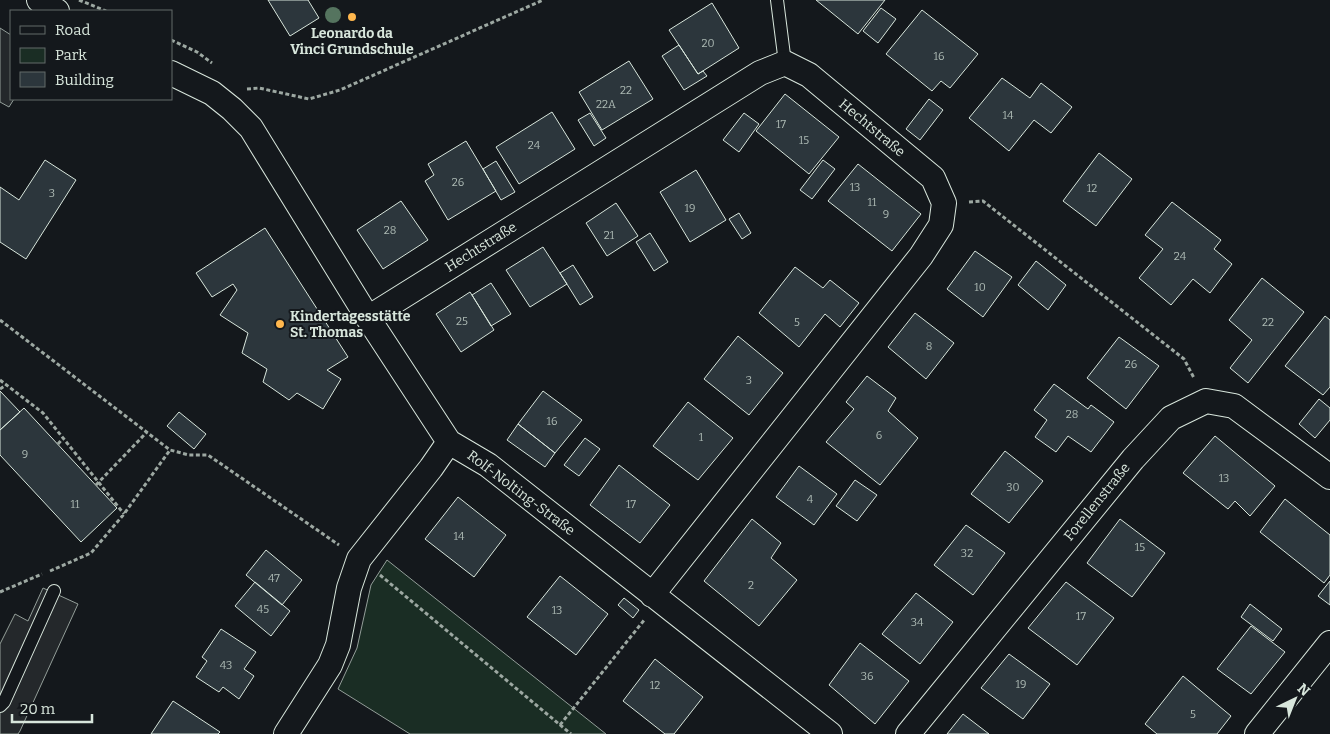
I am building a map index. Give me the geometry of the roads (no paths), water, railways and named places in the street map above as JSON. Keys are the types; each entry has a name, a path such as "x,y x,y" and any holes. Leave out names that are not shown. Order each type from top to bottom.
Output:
{"street":[{"path":"39,0 55,10"},
{"name":"Hechtstraße","path":"368,318 760,73 785,63 809,75 933,178 944,203 941,225 922,256 656,598"},
{"name":"Rolf-Nolting-Straße","path":"172,74 212,94 232,109 251,128 368,318 449,442 488,465 830,734"},
{"name":"Forellenstraße","path":"908,734 1133,459 1171,418 1206,401 1234,406 1330,477"},
{"path":"286,734 330,665 338,644 349,588 359,559 431,468 449,442"},
{"path":"1257,734 1330,643"}],"lane":[{"path":"777,0 785,63"},
{"path":"0,706 4,702 54,591"}],"place":[{"name":"Leonardo da Vinci Grundschule","path":"352,17"},
{"name":"Kindertagesstätte St. Thomas","path":"280,324"}]}
